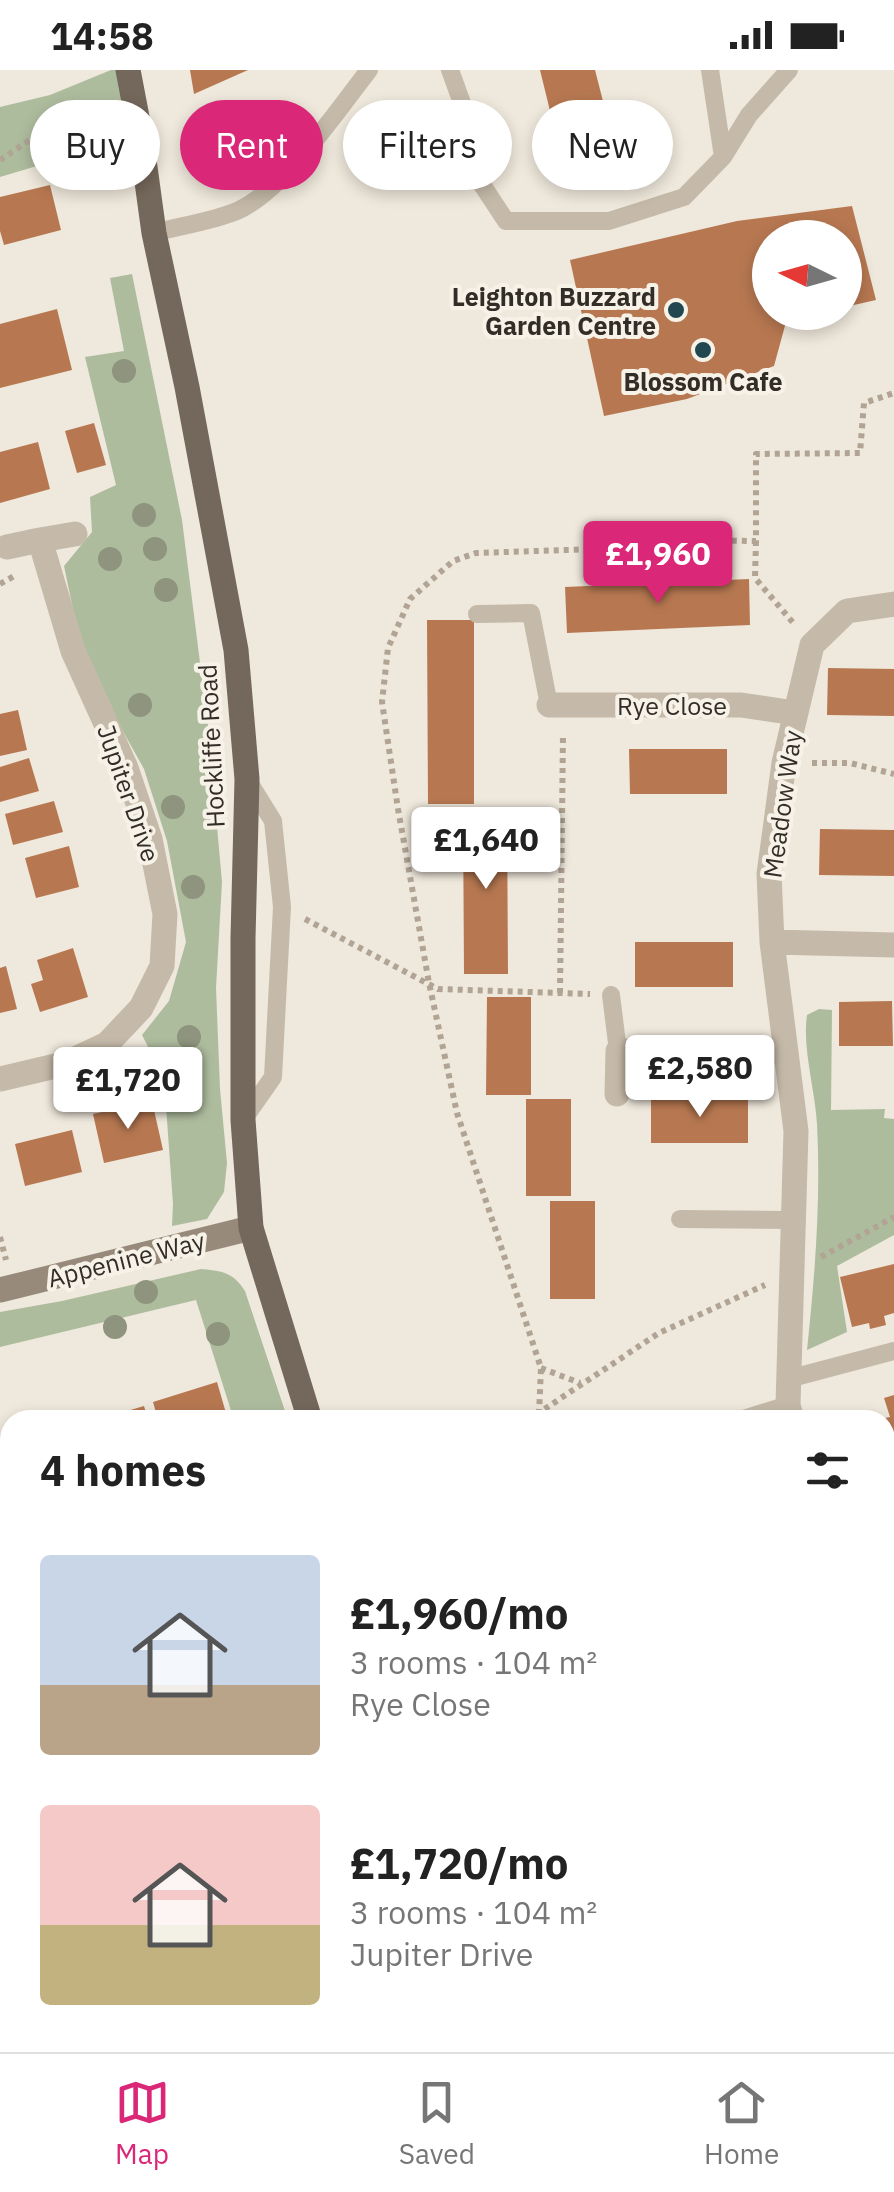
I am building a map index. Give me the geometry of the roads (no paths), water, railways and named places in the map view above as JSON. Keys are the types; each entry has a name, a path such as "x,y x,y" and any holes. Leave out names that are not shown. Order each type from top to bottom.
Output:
{"main road":[{"name":"Hockliffe Road","path":"128,70 154,232 236,650 247,779 244,1120 252,1228 307,1410"}],"street":[{"path":"8,547 75,534"},
{"name":"Jupiter Drive","path":"0,1079 64,1064 107,1044 141,1008 162,966 165,914 150,839 126,768 73,651 40,540"},
{"name":"Meadow Way","path":"789,1401 796,1131 772,942 770,874 784,763 812,646 846,611 894,604"},
{"name":"Rye Close","path":"556,705 741,705 795,713"},
{"path":"772,942 894,945"},
{"path":"617,1094 618,1052 786,1052"},
{"name":"Appenine Way","path":"0,1290 252,1228"}],"lane":[{"path":"154,232 238,211 272,187 318,137 368,70"},
{"path":"450,70 462,102 473,171 506,220 609,220 684,197 723,158 749,115 788,70"},
{"path":"710,70 723,158"},
{"path":"477,614 531,613 556,705"},
{"path":"244,1120 273,1078 282,907 273,821 247,779"},
{"path":"612,995 618,1052"},
{"path":"680,1219 793,1220"},
{"path":"789,1401 894,1350"}],"place":[{"name":"Leighton Buzzard Garden Centre","path":"676,310"},
{"name":"Blossom Cafe","path":"703,350"}]}
